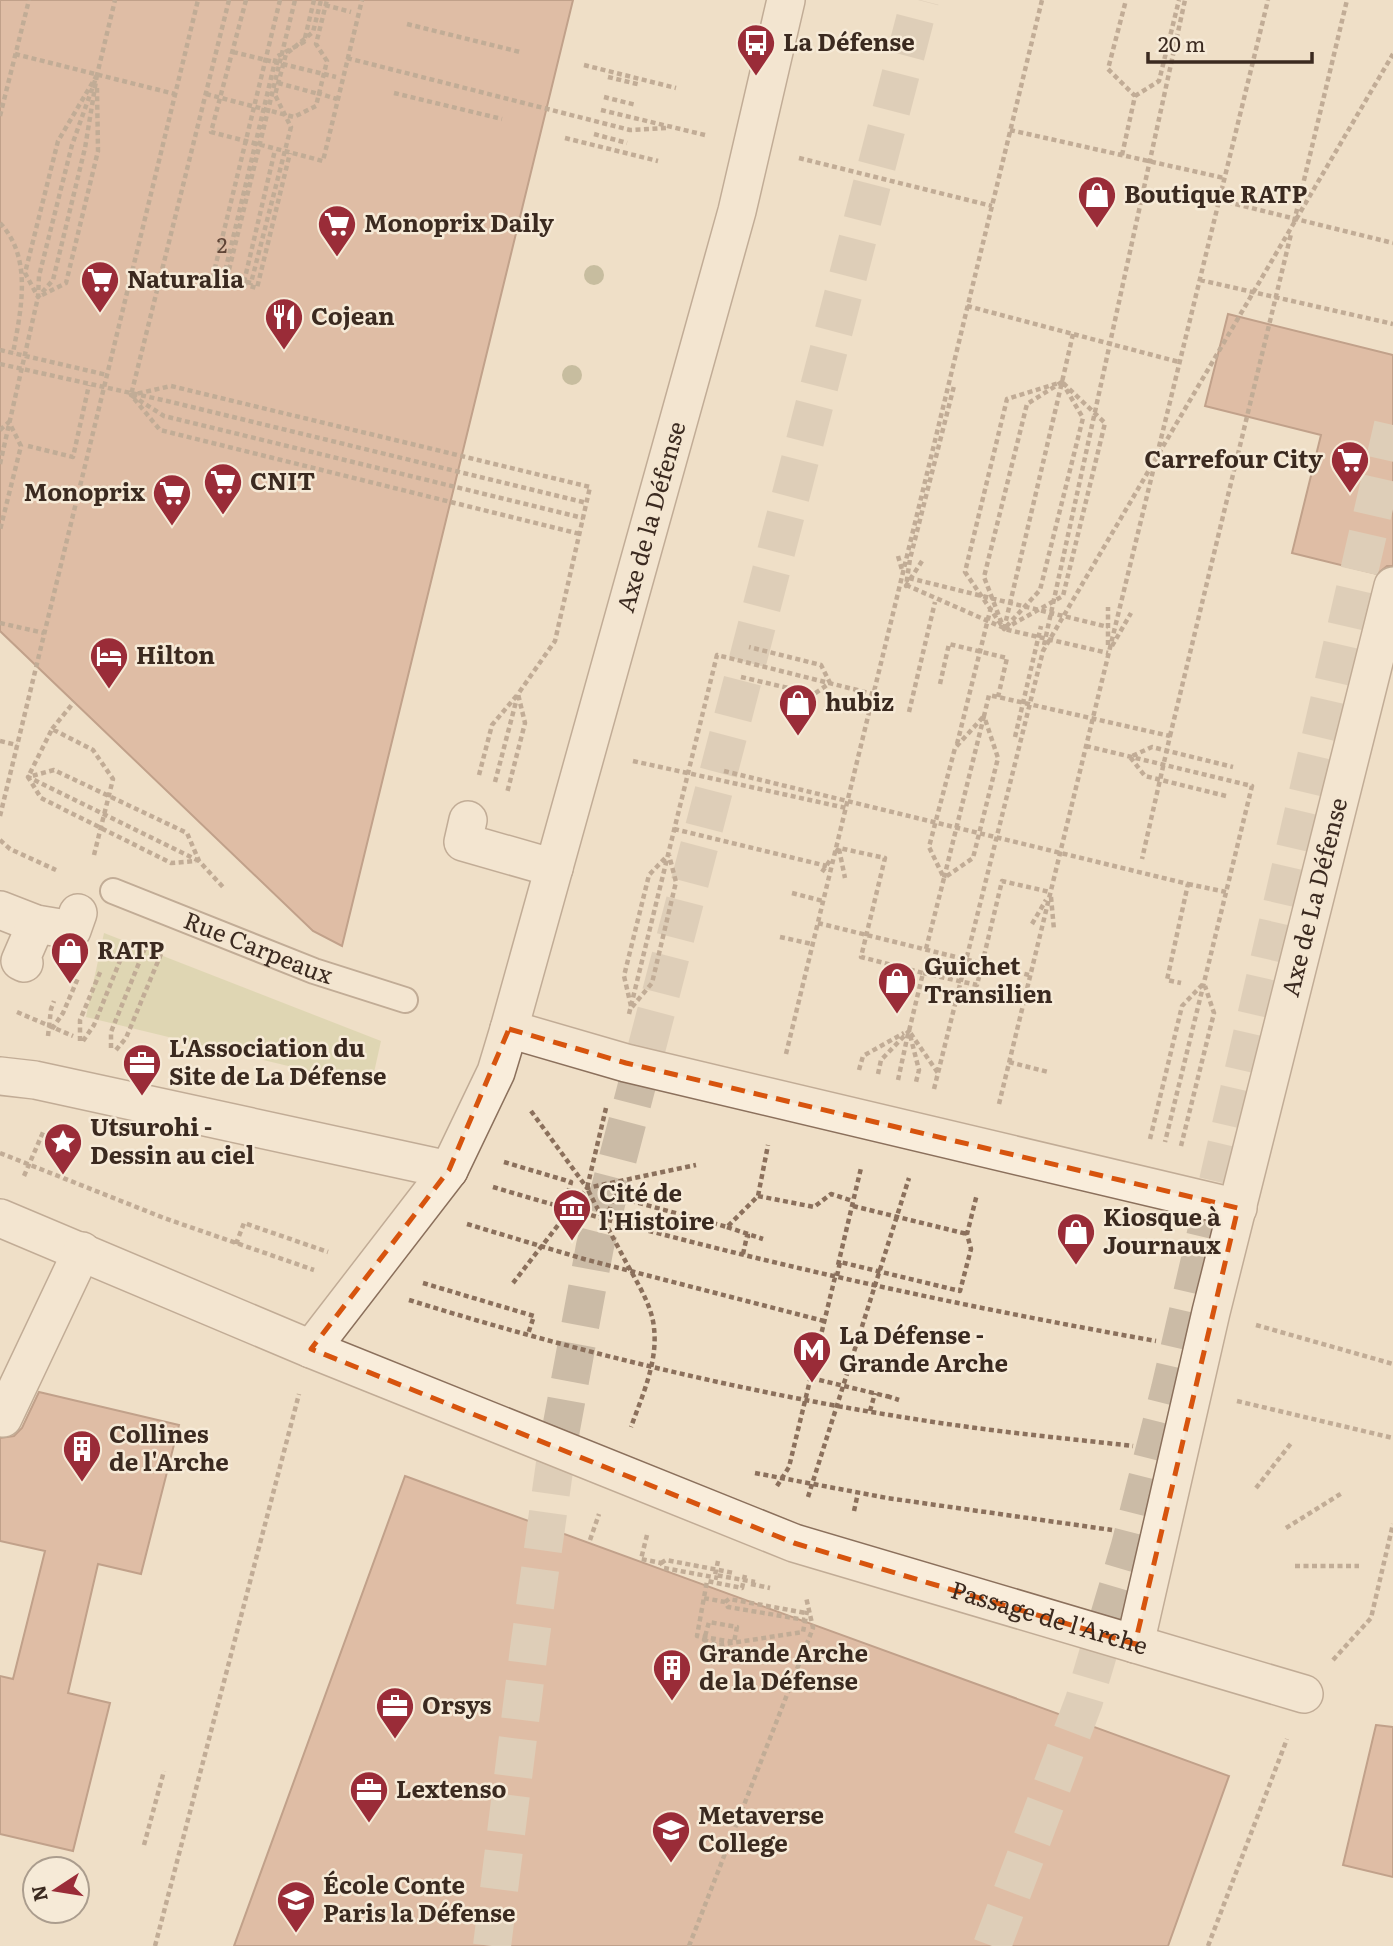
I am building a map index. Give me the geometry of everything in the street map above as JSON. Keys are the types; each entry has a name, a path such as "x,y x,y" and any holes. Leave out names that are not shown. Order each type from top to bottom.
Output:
{"street":[{"name":"Axe de la Défense","path":"311,1349 465,1177 509,1030 737,211 786,0"},
{"name":"Axe de La Défense","path":"1135,1644 1211,1312 1393,586"},
{"path":"484,834 554,869"},
{"path":"0,910 36,925 72,930 78,913"},
{"path":"24,963 20,961 36,925"},
{"path":"509,1030 626,1063 1238,1208"},
{"path":"0,1076 35,1080 465,1177"},
{"name":"Passage de l'Arche","path":"0,1218 311,1349 794,1543 1304,1694"},
{"path":"4,1418 82,1251"}],"lane":[{"name":"Rue Carpeaux","path":"113,891 314,971 405,1000"}],"path":[{"path":"0,116 29,0"},
{"path":"38,297 53,280 85,148 97,75 115,0"},
{"path":"0,816 198,0"},
{"path":"131,395 229,0"},
{"path":"246,0 211,132 323,161 362,0"},
{"path":"280,0 213,276 257,288 290,153"},
{"path":"268,50 280,0"},
{"path":"226,280 295,0"},
{"path":"281,53 295,0"},
{"path":"305,0 351,12"},
{"path":"304,42 314,0"},
{"path":"316,44 304,42 281,53 276,57 224,276 251,283 291,127 275,95 286,54 313,32 321,0"},
{"path":"206,94 294,117 316,106 327,61 316,44 327,0"},
{"path":"785,1060 1041,0"},
{"path":"1125,0 1108,69 1135,96"},
{"path":"1122,155 1135,96 1159,82 1179,0"},
{"path":"794,1543 923,1133 1043,651 1185,0"},
{"path":"996,1113 1268,0"},
{"path":"1142,859 1347,0"},
{"path":"407,24 520,52"},
{"path":"233,52 335,77"},
{"path":"15,54 175,94"},
{"path":"1043,651 1393,54"},
{"path":"347,58 630,130 675,128"},
{"path":"584,65 676,88"},
{"path":"283,66 342,80"},
{"path":"317,74 324,75"},
{"path":"38,297 66,283 98,151 97,75"},
{"path":"38,297 25,273 58,141 97,75"},
{"path":"0,464 38,297 39,276 72,145 97,75"},
{"path":"608,77 641,85"},
{"path":"278,83 337,99"},
{"path":"313,92 319,94"},
{"path":"394,93 502,120"},
{"path":"604,97 636,105"},
{"path":"601,110 714,137"},
{"path":"1009,130 1224,178"},
{"path":"594,134 627,143"},
{"path":"565,138 657,161"},
{"path":"243,284 275,150"},
{"path":"794,157 992,206"},
{"path":"1219,200 1393,243"},
{"path":"0,223 11,239 22,276 23,301 13,353"},
{"path":"1200,279 1393,324"},
{"path":"967,306 1179,362"},
{"path":"1004,629 1073,334"},
{"path":"0,350 107,375"},
{"path":"0,364 167,401 586,503"},
{"path":"1004,629 1063,596 1105,423 1062,382"},
{"path":"1004,629 1040,590 1083,418 1062,382"},
{"path":"1004,629 984,577 1027,404 1062,382"},
{"path":"1004,629 965,572 1007,399 1062,382"},
{"path":"27,446 73,457 89,385"},
{"path":"131,395 171,386 590,487 555,641 518,694 492,725"},
{"path":"906,586 910,559 954,386"},
{"path":"131,395 164,416 583,518"},
{"path":"131,395 160,430 580,534"},
{"path":"0,430 9,422"},
{"path":"0,530 21,446 9,422"},
{"path":"1093,720 1161,437"},
{"path":"898,556 906,586"},
{"path":"906,586 922,561"},
{"path":"902,576 1114,628"},
{"path":"906,586 1004,629 1108,654"},
{"path":"937,823 993,598"},
{"path":"909,712 935,602"},
{"path":"1108,607 1108,654"},
{"path":"1108,654 1131,613"},
{"path":"0,623 44,633"},
{"path":"1015,737 1041,626"},
{"path":"940,684 949,644 1007,658 998,697"},
{"path":"749,647 821,665 830,683"},
{"path":"628,1020 717,655 873,694"},
{"path":"741,677 814,694 830,683"},
{"path":"484,834 518,694"},
{"path":"484,834 525,723 518,694"},
{"path":"926,949 989,695 1170,736"},
{"path":"28,777 52,729 74,702"},
{"path":"944,878 973,858 998,758 984,716"},
{"path":"944,878 929,847 955,748 984,716"},
{"path":"52,729 93,750 113,779 93,859"},
{"path":"0,741 17,745"},
{"path":"1085,746 1251,786 1162,1154"},
{"path":"1130,757 1152,747 1233,766"},
{"path":"1130,757 1145,776 1226,796"},
{"path":"28,777 54,770 163,822"},
{"path":"724,771 1226,892"},
{"path":"28,777 199,861 171,863 41,798 28,777"},
{"path":"674,829 831,867"},
{"path":"723,840 736,844"},
{"path":"822,873 839,848"},
{"path":"839,848 845,878"},
{"path":"839,848 885,858 861,957 977,985 1002,881 1050,892"},
{"path":"0,851 10,849"},
{"path":"631,1007 624,976 649,875 669,854"},
{"path":"631,1007 652,983 676,882 669,854"},
{"path":"1181,983 1167,979 1188,884"},
{"path":"1032,924 1050,892"},
{"path":"1050,892 1054,930"},
{"path":"792,893 823,901"},
{"path":"818,923 1030,975"},
{"path":"780,937 812,944"},
{"path":"80,1044 94,1026 129,940"},
{"path":"111,1032 145,947"},
{"path":"80,1020 106,959"},
{"path":"126,1038 157,963"},
{"path":"901,1066 923,973"},
{"path":"1147,1150 1182,1006 1204,983"},
{"path":"1178,1158 1214,1013 1204,983"},
{"path":"6,1008 87,1042"},
{"path":"50,1032 63,1013"},
{"path":"863,1056 909,1031"},
{"path":"881,1060 909,1031"},
{"path":"909,1031 919,1070"},
{"path":"909,1031 940,1075"},
{"path":"108,1051 120,1056"},
{"path":"1009,1062 1048,1072"},
{"path":"513,1283 587,1188 609,1098"},
{"path":"530,1109 587,1188 650,1309 654,1347 648,1378 630,1428"},
{"path":"727,1227 758,1196 770,1136"},
{"path":"0,1153 236,1244 324,1273"},
{"path":"773,1492 789,1467 864,1156"},
{"path":"494,1159 571,1182 564,1207"},
{"path":"587,1188 696,1165"},
{"path":"465,1177 607,1220 743,1254 1028,1318 1156,1341"},
{"path":"837,1276 840,1262 960,1291 971,1249 967,1234 978,1188"},
{"path":"758,1196 814,1207 831,1194 853,1203 967,1234"},
{"path":"607,1220 614,1196 763,1239"},
{"path":"236,1244 244,1223 338,1255"},
{"path":"743,1254 747,1236 755,1237"},
{"path":"441,1288 534,1316 528,1334"},
{"path":"398,1297 528,1334 743,1387 975,1428 1143,1447"},
{"path":"1211,1312 1393,1364"},
{"path":"155,1946 311,1349"},
{"path":"811,1378 890,1397"},
{"path":"1194,1391 1393,1438"},
{"path":"870,1411 875,1393 900,1400"},
{"path":"1256,1488 1292,1441"},
{"path":"858,1493 853,1511 861,1513"},
{"path":"1286,1528 1342,1493"},
{"path":"590,1540 603,1502"},
{"path":"1209,1946 1304,1694 1371,1618 1393,1524"},
{"path":"643,1546 641,1559 774,1588"},
{"path":"747,1566 743,1588 706,1581 697,1636 707,1637 734,1642 737,1627 709,1622 706,1631 704,1640 718,1645 803,1632 811,1592 804,1591"},
{"path":"1295,1566 1359,1566"},
{"path":"704,1598 804,1621 809,1595"},
{"path":"727,1603 806,1613"},
{"path":"689,1946 813,1628"},
{"path":"144,1845 164,1771"}],"highlighted area":[{"path":"509,1029 626,1063 1238,1208 1135,1644 794,1543 311,1349 449,1170"}],"green space":[{"path":"104,933 381,1041 371,1086 86,1017"}],"building":[{"name":"CNIT","path":"0,0 573,0 342,946 313,931 0,631"},
{"name":"Carrefour City","path":"1228,314 1393,355 1393,566 1387,566 1377,574 1292,553 1321,435 1205,406"},
{"path":"39,1392 179,1425 141,1574 98,1564 68,1693 110,1703 73,1851 0,1834 0,1676 13,1679 45,1551 0,1541 0,1438 14,1436 22,1428"},
{"name":"Grande Arche de la Défense","path":"405,1476 1229,1776 1168,1946 234,1946"},
{"path":"1376,1725 1393,1727 1393,1877 1343,1865"}],"tunnel":[{"path":"492,1946 556,1456 595,1246 920,0"},
{"path":"992,1946 1084,1701 1130,1546 1170,1389 1393,425"}],"place":[{"name":"La Défense","path":"756,77"},
{"name":"Boutique RATP","path":"1097,229"},
{"name":"Monoprix Daily","path":"337,258"},
{"name":"Naturalia","path":"100,314"},
{"name":"Cojean","path":"284,351"},
{"name":"Carrefour City","path":"1350,494"},
{"name":"CNIT","path":"223,516"},
{"name":"Monoprix","path":"172,527"},
{"name":"Hilton","path":"109,690"},
{"name":"hubiz","path":"798,737"},
{"name":"RATP","path":"70,985"},
{"name":"Guichet Transilien","path":"897,1015"},
{"name":"L'Association du Site de La Défense","path":"142,1097"},
{"name":"Utsurohi - Dessin au ciel","path":"63,1176"},
{"name":"Cité de l'Histoire","path":"572,1242"},
{"name":"Kiosque à Journaux","path":"1076,1266"},
{"name":"La Défense - Grande Arche","path":"812,1384"},
{"name":"Collines de l'Arche","path":"82,1483"},
{"name":"Grande Arche de la Défense","path":"672,1702"},
{"name":"Orsys","path":"395,1740"},
{"name":"Lextenso","path":"369,1824"},
{"name":"Metaverse College","path":"671,1864"},
{"name":"École Conte Paris la Défense","path":"296,1934"}]}
